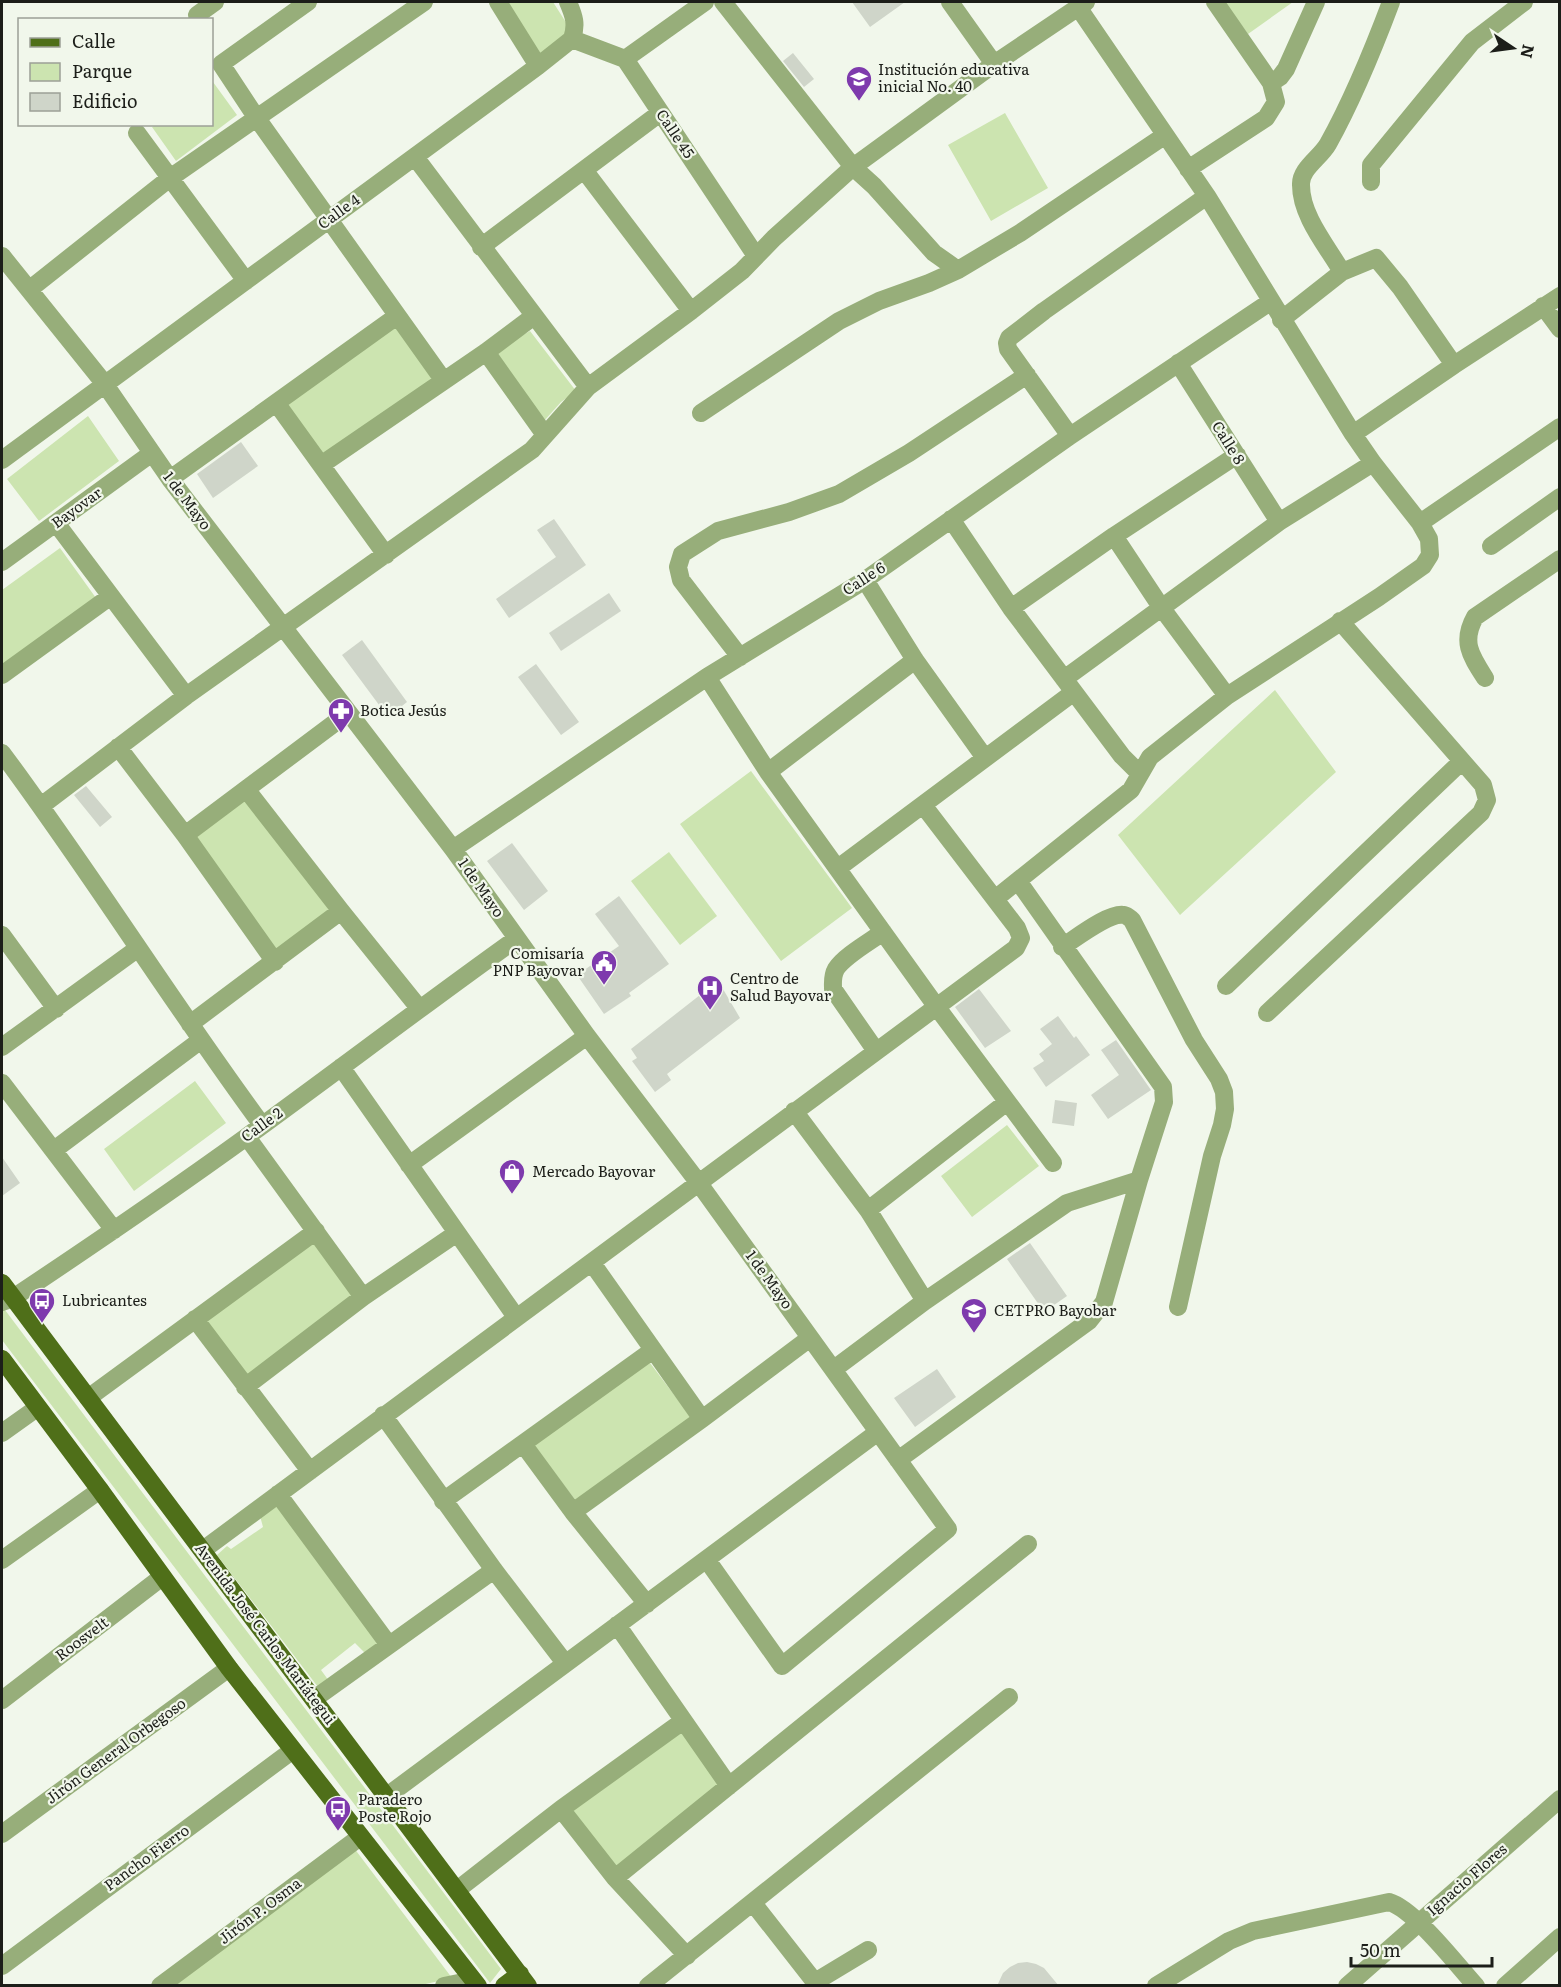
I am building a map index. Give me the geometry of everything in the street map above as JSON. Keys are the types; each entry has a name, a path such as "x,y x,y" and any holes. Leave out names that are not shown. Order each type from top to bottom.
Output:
{"main road":[{"name":"Avenida José Carlos Mariátegui","path":"2,1283 7,1300 88,1398 524,1980"},
{"path":"2,1359 230,1668 475,1983"},
{"path":"504,1986 524,1980"}],"street":[{"path":"197,15 215,2"},
{"path":"308,2 221,64 256,117 444,381"},
{"path":"30,289 170,178 424,2"},
{"path":"498,2 538,66"},
{"path":"568,2 576,28 572,39 625,59 705,2"},
{"path":"723,2 852,167 874,186 934,253 958,270"},
{"path":"950,2 994,64"},
{"path":"1188,169 1266,118 1276,102 1271,83 1215,2"},
{"path":"1271,83 1286,69 1317,2"},
{"path":"1342,272 1311,221 1303,202 1300,183 1308,167 1323,154 1345,114 1391,2"},
{"path":"1371,182 1371,165 1472,42 1524,2"},
{"path":"41,806 186,696 532,450 588,387 742,271 774,238 852,167 994,64 1082,4 1164,136 1207,196 1353,434 1373,464 1420,523 1429,539 1430,555 1423,566 1379,597 1227,696 1150,757 1131,789 995,899"},
{"name":"Calle 4","path":"2,460 572,39"},
{"name":"Calle 45","path":"625,59 756,256"},
{"path":"482,247 660,113"},
{"path":"138,133 246,281"},
{"path":"700,413 839,321 879,301 958,270 1020,233 1164,136"},
{"path":"415,157 588,387"},
{"path":"584,171 691,311"},
{"path":"1070,436 1008,349 1009,338 1207,196"},
{"name":"1 de Mayo","path":"2,256 105,383 171,480 453,849 587,1036 698,1182 948,1529 782,1666 707,1560"},
{"path":"1281,320 1342,272 1376,258 1454,365"},
{"path":"1353,434 1560,296"},
{"name":"Calle 6","path":"453,849 707,677 865,580 1070,436 1270,302"},
{"path":"1543,306 1560,329"},
{"path":"171,480 398,315"},
{"path":"321,465 486,352 534,316"},
{"path":"486,352 545,435"},
{"name":"Calle 8","path":"1178,363 1279,522"},
{"path":"740,657 681,580 678,567 682,554 718,531 789,512 839,494 909,453 1027,375"},
{"path":"277,404 386,555"},
{"path":"1420,523 1560,427"},
{"name":"Bayovar","path":"2,562 152,453"},
{"path":"1011,608 1237,455"},
{"path":"838,868 985,758 1161,607 1279,522 1373,464"},
{"path":"1491,546 1560,497"},
{"path":"951,519 1011,608 1122,756 1140,774"},
{"path":"56,523 186,696"},
{"path":"1114,537 1161,607 1227,696"},
{"path":"1485,678 1472,657 1468,640 1469,628 1475,617 1560,559"},
{"path":"865,580 915,660 985,758"},
{"path":"2,675 111,596"},
{"path":"1267,1013 1481,813 1487,800 1483,785 1340,621"},
{"path":"768,772 915,660"},
{"path":"707,677 768,772 936,1006 1053,1163"},
{"path":"185,835 348,713"},
{"path":"118,747 185,835 275,962"},
{"path":"2,753 262,1125"},
{"path":"1226,986 1461,762"},
{"path":"246,789 419,1008"},
{"path":"203,1550 1016,948 1021,938 1017,928 923,805"},
{"path":"898,1460 1089,1321 1104,1302 1164,1102 1163,1087 1062,947 1018,881"},
{"path":"190,1024 341,911"},
{"path":"1062,947 1115,915 1125,915 1132,920 1194,1040 1219,1079 1224,1092 1226,1109 1212,1156 1178,1307"},
{"path":"876,1051 833,989 832,979 836,969 884,932"},
{"path":"2,935 56,1009"},
{"name":"Calle 2","path":"7,1300 114,1230 247,1137 419,1008 516,939"},
{"path":"2,1047 137,949"},
{"path":"409,1165 587,1036"},
{"path":"54,1150 201,1040"},
{"path":"341,1067 516,1317"},
{"path":"2,1083 114,1230"},
{"path":"868,1210 1007,1102"},
{"path":"794,1111 868,1210 925,1301"},
{"path":"247,1137 363,1297"},
{"path":"834,1369 925,1301 1066,1203 1139,1180"},
{"path":"88,1398 316,1231"},
{"path":"245,1387 363,1297 457,1233"},
{"path":"592,1263 702,1419"},
{"path":"195,1319 310,1471"},
{"path":"573,1512 810,1338"},
{"path":"443,1501 653,1350"},
{"path":"2,1433 37,1408"},
{"path":"383,1415 443,1501 565,1663"},
{"path":"387,1796 878,1432"},
{"path":"522,1444 647,1604"},
{"path":"2,1560 100,1490"},
{"path":"278,1494 389,1645"},
{"path":"615,1878 957,1599 1028,1544"},
{"path":"314,1699 494,1570"},
{"name":"Roosvelt","path":"2,1700 162,1577"},
{"path":"617,1625 729,1786"},
{"name":"Jirón General Orbegoso","path":"2,1834 230,1668"},
{"path":"654,1984 1009,1697"},
{"path":"457,1890 561,1809 682,1721"},
{"name":"Pancho Fierro","path":"2,1966 293,1750"},
{"name":"Ignacio Flores","path":"1347,1986 1560,1799"},
{"path":"561,1809 615,1878 687,1956"},
{"name":"Jirón P. Osma","path":"160,1986 360,1837"},
{"path":"1156,1986 1229,1941 1252,1931 1389,1902 1418,1922 1476,1986"},
{"path":"753,1903 816,1984 868,1950"},
{"path":"1505,1986 1560,1937"},
{"path":"444,1986 475,1983"}],"green space":[{"path":"502,2 553,2 567,24 564,39 538,58"},
{"path":"1224,2 1293,2 1248,34"},
{"path":"213,82 237,115 176,161 152,127 213,126"},
{"path":"1005,113 1048,188 991,221 948,145"},
{"path":"397,325 437,378 325,458 286,405"},
{"path":"530,331 576,391 561,402 544,421 492,352"},
{"path":"88,416 119,461 39,521 7,479"},
{"path":"60,548 96,598 2,668 2,590"},
{"path":"1275,690 1336,772 1180,915 1118,835"},
{"path":"751,771 852,908 781,961 680,824"},
{"path":"245,798 330,909 276,950 195,835"},
{"path":"669,852 717,916 680,945 631,881"},
{"path":"195,1081 226,1123 134,1191 104,1149"},
{"path":"1007,1125 1039,1166 972,1217 941,1176"},
{"path":"314,1240 355,1295 244,1382 199,1322"},
{"path":"2,1306 501,1969 490,1983 2,1340"},
{"path":"647,1359 694,1421 578,1504 533,1444"},
{"path":"274,1502 378,1640 378,1645 366,1654 355,1643 321,1670 329,1681 318,1687 217,1555 227,1546 231,1549 263,1527 260,1516"},
{"path":"679,1729 722,1787 615,1872 567,1813"},
{"path":"354,1848 452,1978 417,1986 169,1986"}],"building":[{"path":"852,2 905,2 870,27"},
{"path":"793,53 814,79 804,87 783,61"},
{"path":"241,442 258,466 213,498 197,474"},
{"path":"554,519 586,565 509,618 496,599 556,557 537,530"},
{"path":"609,593 621,611 561,651 549,633"},
{"path":"362,640 407,702 388,717 342,655"},
{"path":"536,664 579,722 561,735 518,677"},
{"path":"86,786 112,817 100,827 74,795"},
{"path":"512,843 548,891 524,910 487,861"},
{"path":"619,896 669,964 629,993 631,996 604,1014 577,975 619,946 595,914"},
{"path":"720,984 740,1018 667,1074 671,1080 655,1092 632,1061 637,1058 631,1049 700,995"},
{"path":"979,989 1011,1031 985,1048 955,1007"},
{"path":"1058,1016 1090,1055 1046,1087 1033,1068 1044,1061 1039,1054 1052,1044 1040,1029"},
{"path":"1116,1040 1151,1090 1108,1119 1091,1095 1119,1075 1101,1050"},
{"path":"1055,1100 1077,1103 1074,1126 1052,1123"},
{"path":"2,1157 20,1183 2,1196"},
{"path":"1030,1243 1067,1296 1044,1312 1007,1259"},
{"path":"937,1369 956,1397 915,1427 894,1398"},
{"path":"1027,1962 1044,1968 1059,1986 997,1986 1003,1973 1010,1967"}],"place":[{"name":"Institución educativa inicial No. 40","path":"859,102"},
{"name":"Botica Jesús","path":"341,734"},
{"name":"Comisaría PNP Bayovar","path":"604,986"},
{"name":"Centro de Salud Bayovar","path":"710,1011"},
{"name":"Mercado Bayovar","path":"512,1195"},
{"name":"Lubricantes","path":"42,1324"},
{"name":"CETPRO Bayobar","path":"974,1334"},
{"name":"Paradero Poste Rojo","path":"338,1832"}]}
